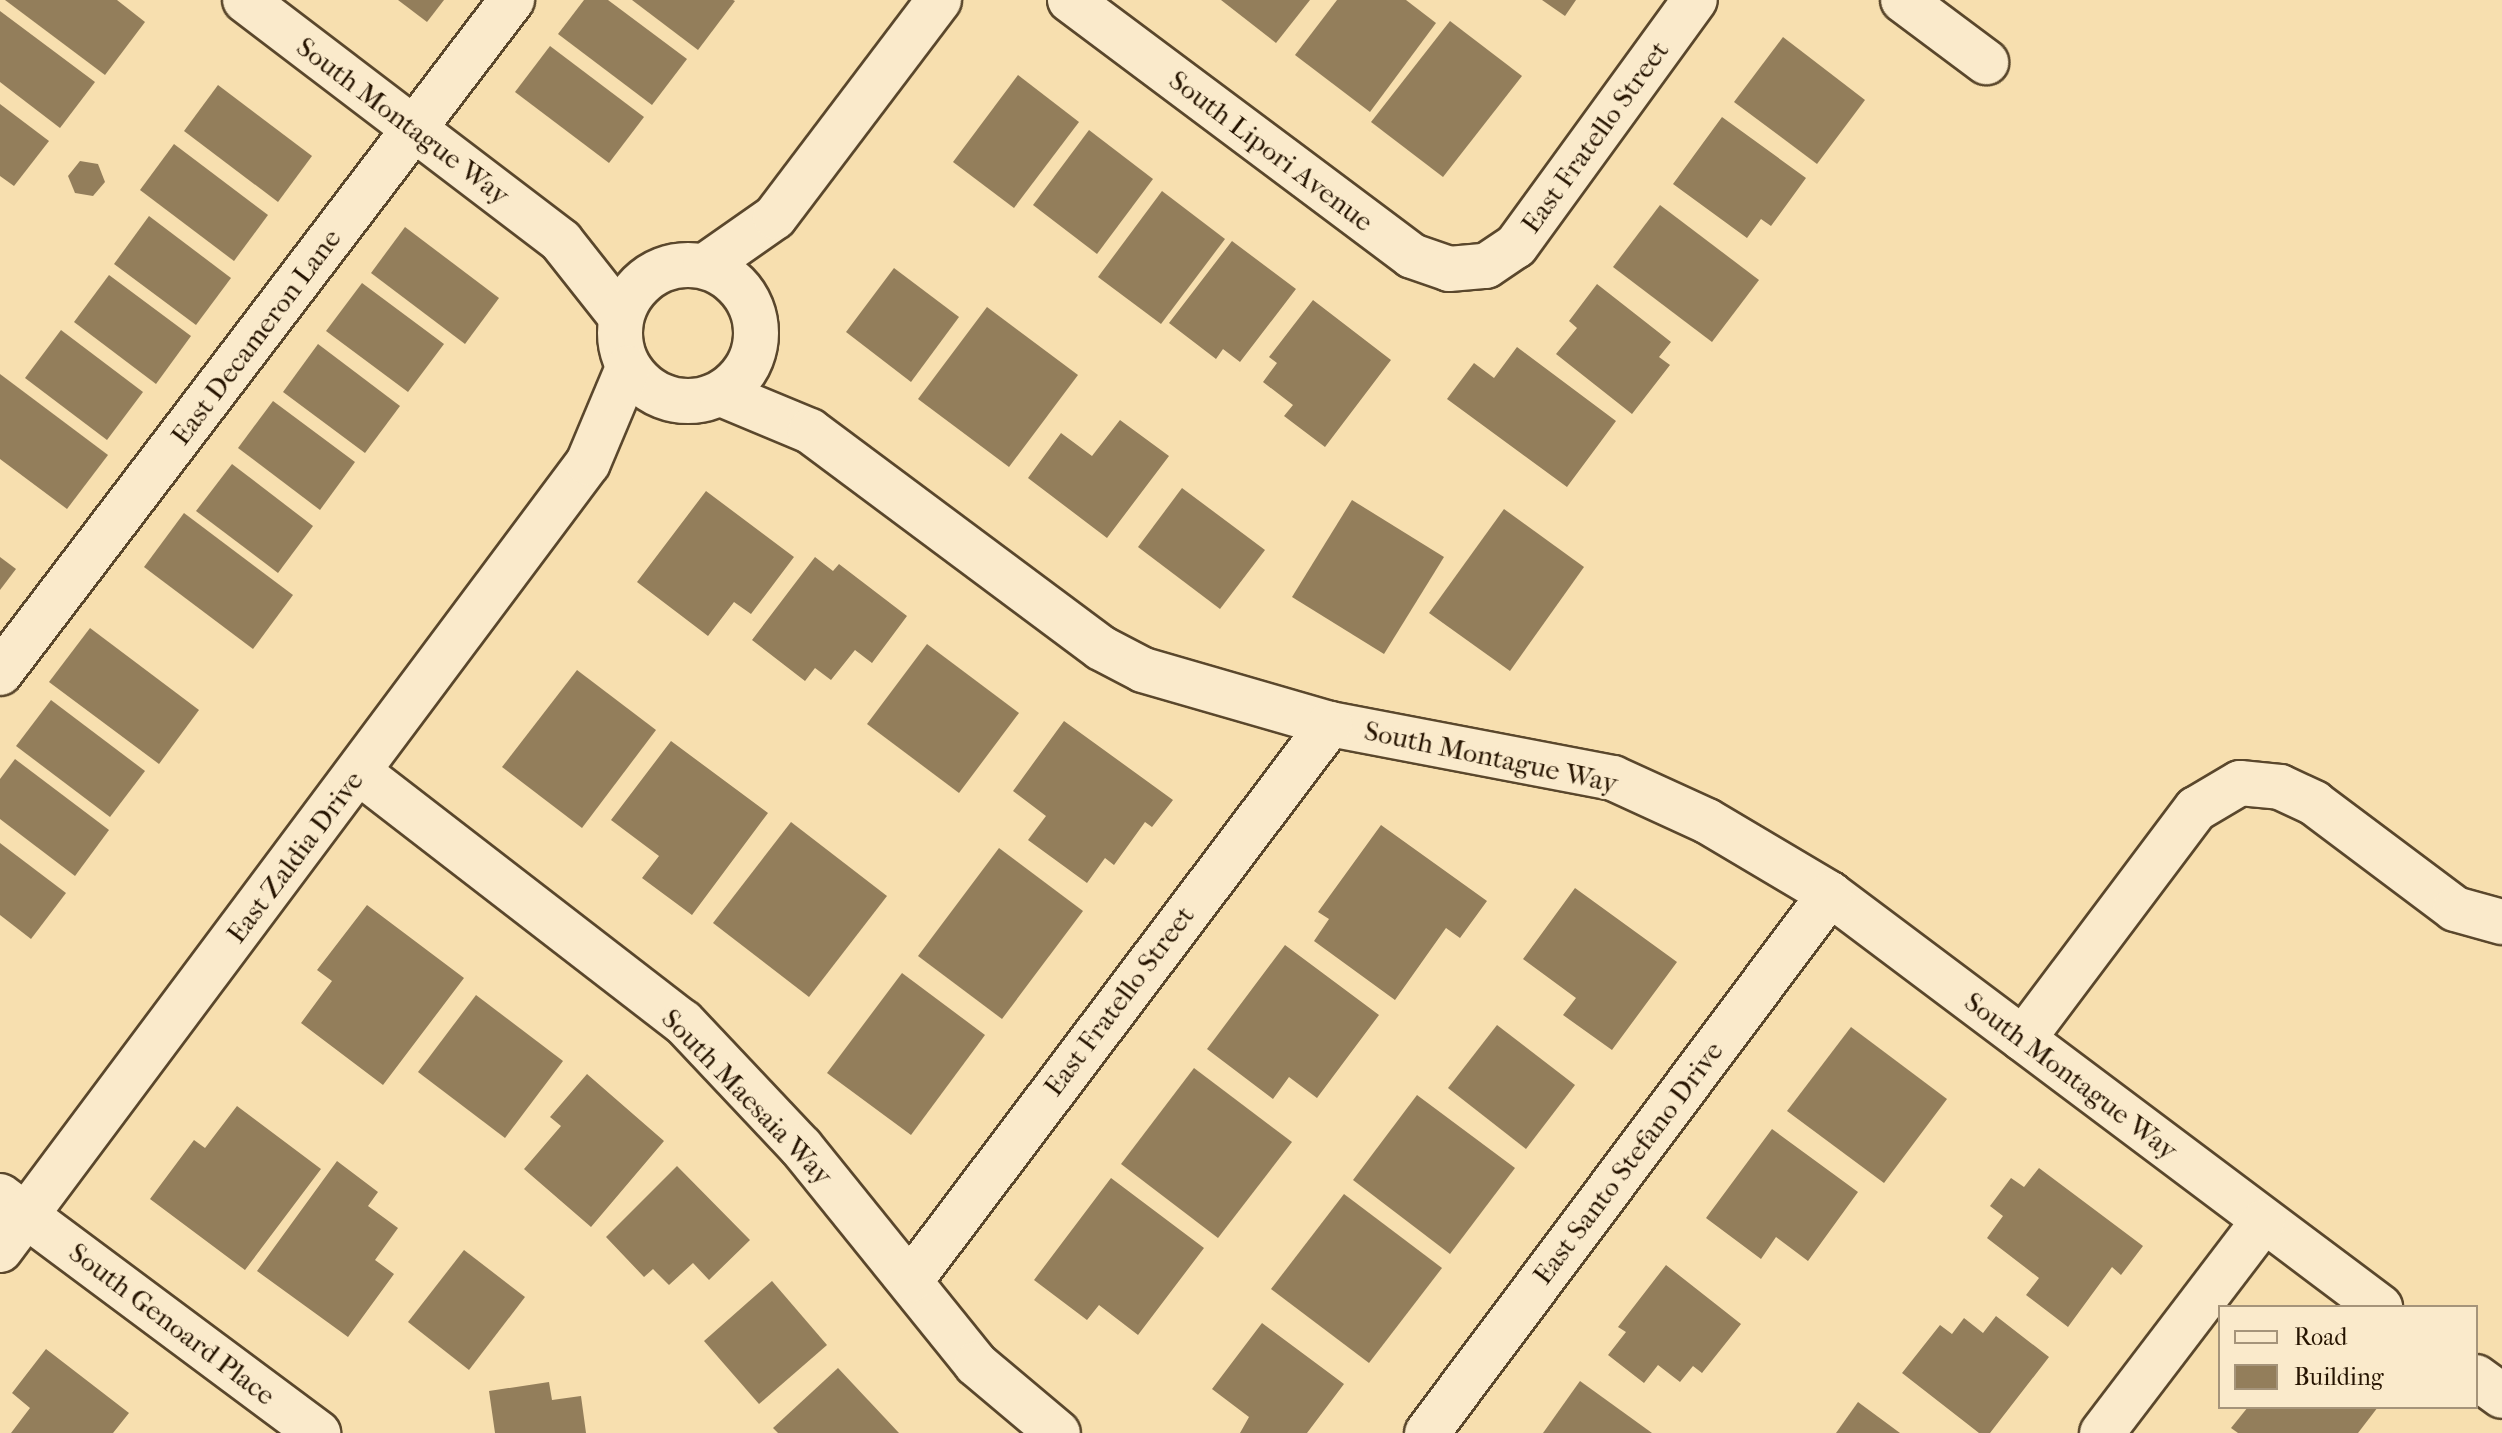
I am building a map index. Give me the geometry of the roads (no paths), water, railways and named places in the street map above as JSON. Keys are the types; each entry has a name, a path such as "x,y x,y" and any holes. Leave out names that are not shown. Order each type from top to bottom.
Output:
{"street":[{"name":"South Montague Way","path":"245,0 561,241 621,317"},
{"name":"East Decameron Lane","path":"0,673 512,0"},
{"path":"705,266 775,217 939,0"},
{"name":"South Lipori Avenue","path":"1070,0 1412,256 1449,269 1486,266"},
{"name":"East Fratello Street","path":"1486,266 1516,246 1695,0"},
{"path":"1903,0 1986,62"},
{"path":"748,298 775,217"},
{"name":"South Montague Way","path":"561,241 652,274"},
{"path":"677,265 705,266 730,277 748,298 756,324 755,352 742,376 721,394 696,402 668,400 645,388 628,368 619,343 621,317 632,293 652,274 677,265"},
{"name":"South Montague Way","path":"755,352 776,390 810,431 1101,648 1143,670 1330,724 1613,778 1707,821 1830,894 2377,1305"},
{"name":"East Zaldia Drive","path":"0,1250 13,1206 359,772 588,463 628,368"},
{"name":"South Montague Way","path":"721,394 810,431"},
{"name":"East Zaldia Drive","path":"588,463 668,400"},
{"name":"East Fratello Street","path":"911,1280 1330,724"},
{"name":"South Maesaia Way","path":"359,772 683,1022 801,1147 976,1364 1058,1433"},
{"path":"2023,1039 2196,809 2240,783 2280,787 2314,803 2455,909 2502,922"},
{"name":"East Santo Stefano Drive","path":"1427,1433 1830,894"},
{"name":"South Genoard Place","path":"13,1206 318,1433"},
{"path":"2102,1433 2263,1222"},
{"path":"2478,1378 2502,1396"}]}
